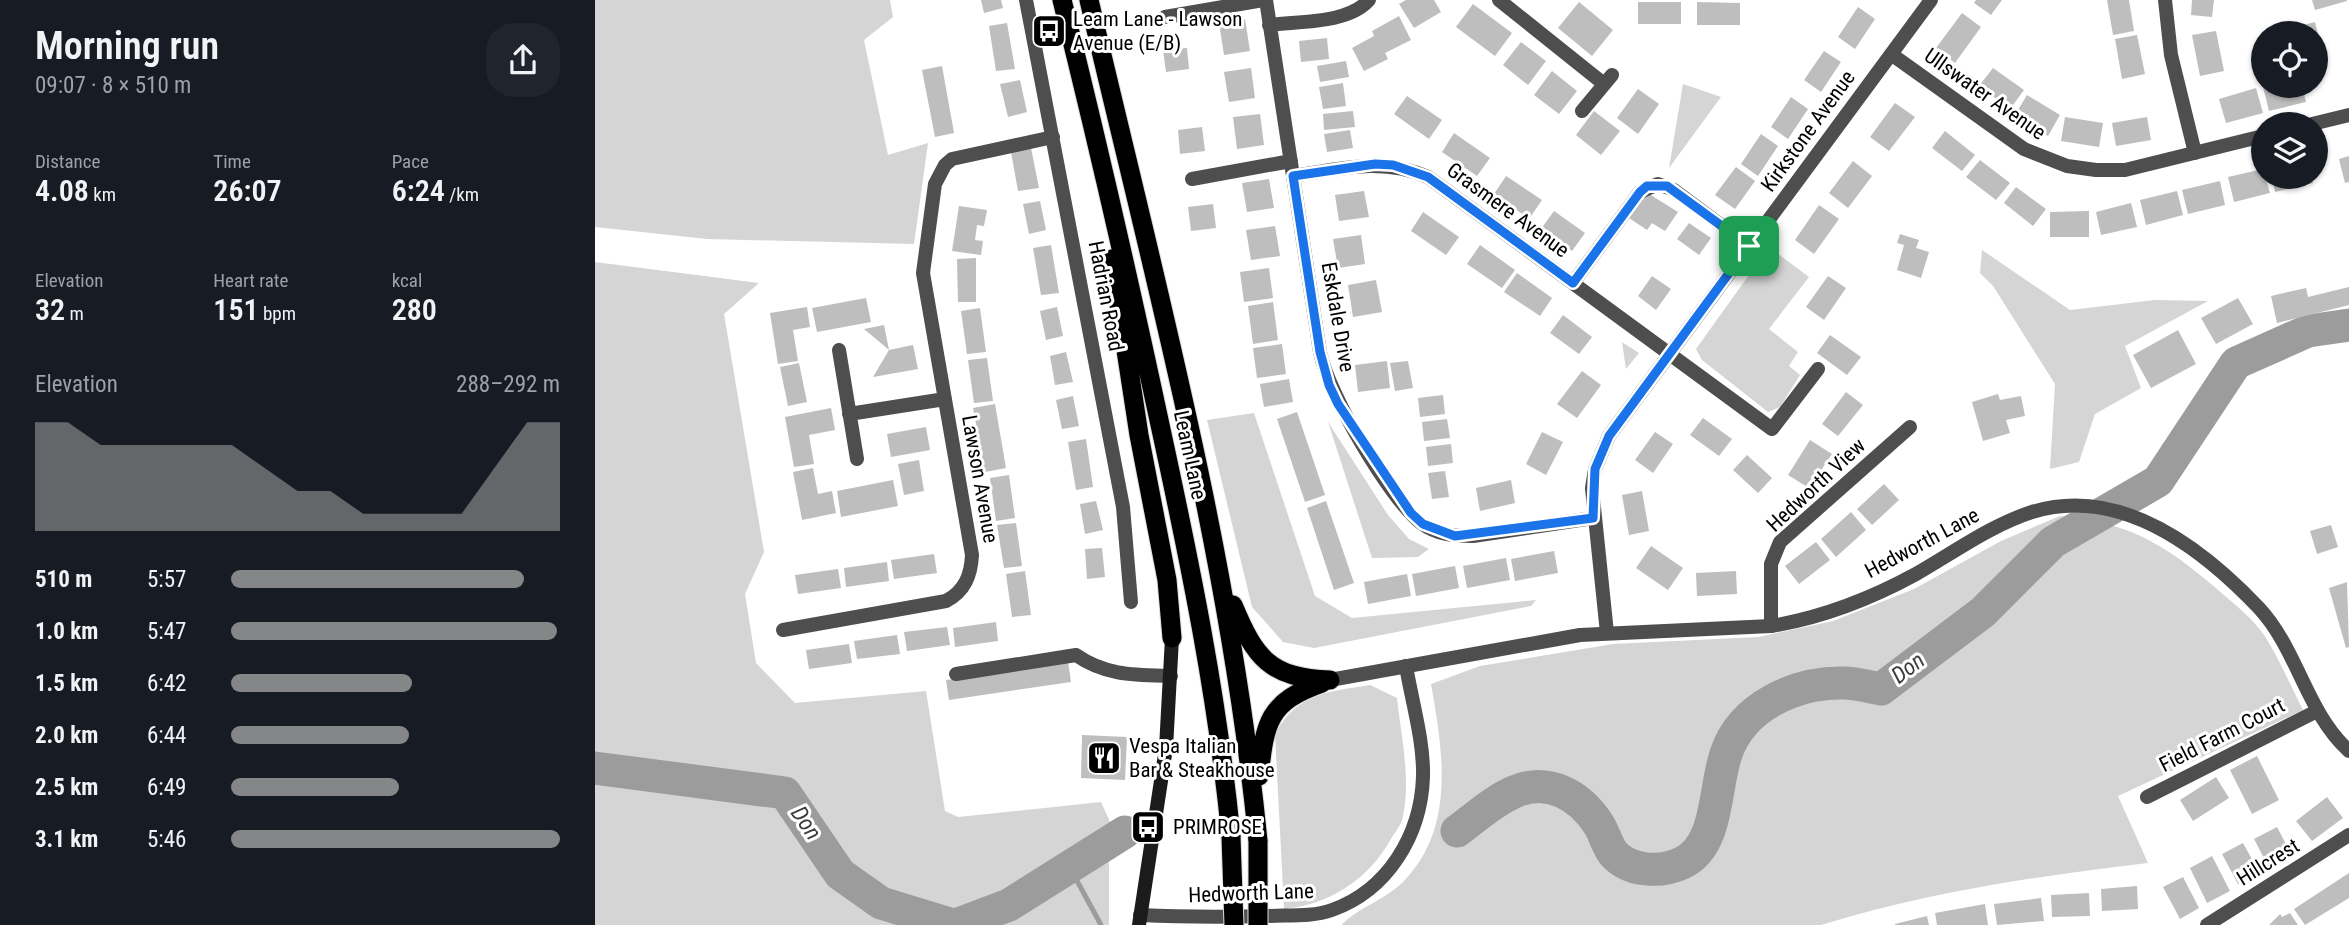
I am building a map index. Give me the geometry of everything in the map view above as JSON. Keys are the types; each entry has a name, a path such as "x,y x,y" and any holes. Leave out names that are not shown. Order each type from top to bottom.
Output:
{"highway":[{"name":"Leam Lane","path":"1062,0 1092,120 1199,605 1217,707 1231,837 1234,925"},
{"name":"Leam Lane","path":"1089,0 1173,356 1218,569 1243,710 1255,810 1258,841 1258,925"},
{"path":"1092,120 1122,335 1167,580 1172,638"},
{"path":"1218,569 1245,634 1265,662 1290,676 1330,680"},
{"path":"1255,810 1263,739 1274,714 1291,695 1330,680"}],"main road":[{"path":"1139,920 1167,748 1172,638"}],"street":[{"name":"Hadrian Road","path":"1026,0 1123,507 1131,603"},
{"path":"1165,17 1264,0"},
{"name":"Eskdale Drive","path":"1264,0 1320,352 1329,385 1338,404 1411,513 1423,524 1455,536 1593,518"},
{"path":"1269,25 1341,16 1361,9 1369,0"},
{"path":"1499,0 1608,79 1582,111"},
{"name":"Kirkstone Avenue","path":"1607,633 1592,488 1601,451 1668,355 1931,0"},
{"path":"2165,0 2171,55 2195,153"},
{"name":"Ullswater Avenue","path":"1891,54 2024,149 2052,162 2111,171 2251,139"},
{"path":"2328,120 2349,115"},
{"name":"Lawson Avenue","path":"783,630 946,601 963,589 972,567 972,555 923,273 939,173 952,159 964,154 1053,137"},
{"name":"Grasmere Avenue","path":"1192,179 1375,164 1411,169 1428,177 1668,355"},
{"name":"Grasmere Avenue","path":"1573,283 1647,186 1667,186 1749,246"},
{"path":"839,351 857,459"},
{"path":"1668,355 1772,429 1818,369"},
{"name":"Lawson Avenue","path":"849,414 945,399"},
{"name":"Hedworth View","path":"1772,626 1771,564 1780,542 1910,427"},
{"name":"Hedworth Lane","path":"1330,680 1607,633 1772,626 1820,615 1901,581 1998,527 2031,512 2076,506 2140,518 2181,541 2260,609 2284,643 2317,711 2349,751"},
{"path":"956,674 1076,656 1092,667 1110,673 1171,676"},
{"name":"Hedworth Lane","path":"1139,920 1305,915 1331,910 1357,898 1382,877 1410,840 1418,820 1421,798 1423,775 1406,666"},
{"name":"Field Farm Court","path":"2147,797 2317,711"},
{"name":"Hillcrest","path":"2209,925 2349,835"}],"shaded area":[{"path":"595,0 890,0 893,17 864,40 888,155 928,143 914,244 707,239 595,227"},
{"path":"1683,84 1721,97 1669,168"},
{"path":"1769,247 1809,277 1769,329 1798,352 1789,366 1800,375 1780,407 1768,412 1702,360 1696,349"},
{"path":"1982,250 2070,310 2155,300 2208,301 2125,346 2141,388 2095,414 2079,462 2050,469 2055,384 1993,286 1980,273"},
{"path":"595,262 759,283 724,314 764,552 745,594 756,663 795,703 926,691 945,811 958,817 1101,802 1119,842 1109,846 1109,925 595,925"},
{"path":"1622,342 1639,353 1626,369"},
{"path":"1254,413 1315,596 1352,618 1536,600 1531,606 1314,648 1283,642 1252,607 1207,420"},
{"path":"1328,422 1388,515 1409,539 1429,549 1418,557 1372,558"},
{"path":"2060,516 2085,519 2127,530 2163,548 2198,573 2261,631 2303,710 2118,796 2148,863 1983,886 1902,903 1821,925 1341,925 1403,882 1420,861 1431,838 1438,814 1441,762 1431,684 1480,666 1613,644 1758,637 1833,621 1914,589 2001,541"},
{"path":"1370,685 1397,698 1406,772 1401,822 1382,853 1346,888 1317,902 1284,909 1275,734 1293,710 1304,702 1327,693"}],"building":[{"path":"981,0 1001,0 1003,8 984,13"},
{"path":"1406,0 1434,0 1441,12 1414,28 1399,4"},
{"path":"1976,0 2002,0 1991,15 1974,3"},
{"path":"2107,0 2129,0 2134,31 2113,35"},
{"path":"2192,0 2214,0 2212,17 2191,15"},
{"path":"2312,0 2347,0 2347,1 2315,10"},
{"path":"1579,2 1613,30 1592,56 1558,28"},
{"path":"1638,2 1681,2 1681,24 1638,24"},
{"path":"1697,2 1740,3 1740,25 1697,25"},
{"path":"1473,4 1512,33 1495,56 1456,27"},
{"path":"1858,7 1875,19 1855,49 1838,37"},
{"path":"1962,13 1981,27 1955,63 1936,48"},
{"path":"1399,16 1411,40 1385,53 1388,59 1364,71 1352,48 1374,36 1372,31"},
{"path":"1245,19 1250,51 1224,55 1219,23"},
{"path":"1007,23 1015,69 996,71 989,26"},
{"path":"2216,31 2224,71 2200,76 2192,35"},
{"path":"2137,35 2145,74 2122,79 2115,39"},
{"path":"1327,38 1329,59 1301,62 1299,41"},
{"path":"1521,42 1546,61 1528,85 1503,65"},
{"path":"1187,48 1189,69 1166,72 1163,50"},
{"path":"1824,51 1841,62 1821,92 1804,80"},
{"path":"1346,61 1349,77 1320,82 1317,66"},
{"path":"942,66 954,133 935,137 922,70"},
{"path":"1251,68 1255,98 1229,102 1224,72"},
{"path":"1993,68 2024,90 2010,109 1979,86"},
{"path":"1552,71 1577,91 1559,114 1534,95"},
{"path":"1020,80 1027,112 1008,117 1000,84"},
{"path":"1343,83 1346,106 1323,109 1319,87"},
{"path":"1638,89 1659,104 1638,134 1617,118"},
{"path":"2251,89 2251,98 2259,98 2263,112 2251,112 2251,116 2226,123 2219,99"},
{"path":"2027,95 2060,115 2048,136 2015,115"},
{"path":"1407,96 1442,120 1429,139 1394,114"},
{"path":"1791,97 1808,109 1788,139 1771,127"},
{"path":"2266,98 2305,98 2306,102 2269,111"},
{"path":"1895,103 1915,117 1889,151 1870,137"},
{"path":"1353,111 1355,127 1324,130 1323,114"},
{"path":"1594,111 1620,131 1601,155 1576,135"},
{"path":"1260,114 1264,145 1237,149 1233,117"},
{"path":"2065,117 2103,123 2099,147 2061,141"},
{"path":"2147,117 2151,140 2116,146 2112,123"},
{"path":"1202,127 1205,151 1180,154 1178,130"},
{"path":"1350,130 1353,148 1327,152 1324,134"},
{"path":"1945,131 1975,155 1962,171 1932,148"},
{"path":"1454,133 1490,158 1477,176 1442,152"},
{"path":"1761,134 1778,146 1758,176 1741,164"},
{"path":"1031,148 1039,188 1018,191 1011,152"},
{"path":"2349,156 2349,182 2345,183 2339,159"},
{"path":"1980,160 2010,183 1996,200 1966,177"},
{"path":"1853,161 1872,176 1848,208 1829,193"},
{"path":"1736,167 1755,181 1735,209 1715,195"},
{"path":"2251,172 2251,189 2269,189 2270,193 2234,202 2228,177"},
{"path":"1506,176 1542,200 1529,219 1494,194"},
{"path":"1269,179 1274,208 1247,212 1242,183"},
{"path":"2220,181 2225,205 2188,214 2182,190"},
{"path":"2016,187 2046,209 2033,226 2004,203"},
{"path":"1364,191 1369,217 1339,221 1335,195"},
{"path":"2177,191 2183,215 2146,225 2140,200"},
{"path":"1646,192 1678,212 1665,231 1652,223 1647,230 1629,218"},
{"path":"1040,201 1046,230 1029,234 1023,204"},
{"path":"2131,203 2137,227 2101,235 2096,212"},
{"path":"1213,204 1216,228 1191,231 1188,207"},
{"path":"1819,205 1839,219 1814,254 1795,240"},
{"path":"959,206 987,210 984,226 977,225 975,240 983,241 981,255 952,251"},
{"path":"1554,211 1585,233 1572,251 1541,229"},
{"path":"2089,211 2089,237 2050,237 2050,212"},
{"path":"1423,212 1459,237 1446,255 1411,231"},
{"path":"1689,223 1711,238 1699,255 1677,239"},
{"path":"1275,226 1280,256 1251,260 1246,230"},
{"path":"1900,234 1919,240 1916,248 1929,252 1921,278 1897,270 1904,245 1897,243"},
{"path":"1361,235 1365,264 1338,268 1333,239"},
{"path":"1051,245 1059,293 1041,295 1033,248"},
{"path":"1480,245 1515,270 1502,288 1467,264"},
{"path":"976,258 976,302 958,302 957,259"},
{"path":"1269,268 1273,298 1244,302 1240,272"},
{"path":"1517,273 1552,298 1540,316 1504,292"},
{"path":"1652,276 1671,289 1656,310 1638,296"},
{"path":"1828,276 1846,288 1824,320 1806,307"},
{"path":"1376,280 1382,312 1353,317 1348,285"},
{"path":"2349,287 2349,305 2277,323 2271,296 2306,288 2308,297"},
{"path":"866,298 871,322 817,332 812,308"},
{"path":"2238,298 2253,324 2216,344 2201,318"},
{"path":"1273,302 1278,340 1253,344 1248,306"},
{"path":"807,307 810,327 793,330 798,361 778,364 770,313"},
{"path":"1057,307 1063,336 1046,340 1040,311"},
{"path":"980,308 986,352 967,354 961,311"},
{"path":"1563,315 1592,337 1579,354 1550,333"},
{"path":"884,325 889,350 864,329"},
{"path":"2178,330 2196,364 2151,388 2133,355"},
{"path":"1830,335 1861,357 1847,375 1817,353"},
{"path":"1282,344 1286,374 1257,378 1253,348"},
{"path":"913,345 918,369 873,377 889,350"},
{"path":"1066,352 1073,382 1055,385 1050,356"},
{"path":"987,358 993,401 974,403 968,360"},
{"path":"1387,361 1390,388 1358,392 1355,365"},
{"path":"1408,361 1413,388 1395,391 1390,363"},
{"path":"799,363 807,402 788,406 780,367"},
{"path":"1582,371 1601,385 1577,418 1557,404"},
{"path":"1289,379 1293,402 1264,407 1260,384"},
{"path":"1846,392 1863,405 1838,436 1822,424"},
{"path":"1998,394 2000,400 2021,396 2025,416 2006,420 2010,433 1983,441 1972,402"},
{"path":"1443,395 1445,414 1420,417 1418,398"},
{"path":"1073,396 1079,426 1062,429 1056,400"},
{"path":"995,404 1006,468 985,472 973,408"},
{"path":"831,408 835,430 809,435 814,464 794,467 785,417"},
{"path":"1297,412 1325,495 1305,502 1277,419"},
{"path":"1703,418 1732,439 1719,456 1690,435"},
{"path":"1447,419 1450,438 1424,441 1422,422"},
{"path":"926,427 930,450 891,457 887,434"},
{"path":"1542,432 1563,442 1546,475 1526,464"},
{"path":"1655,432 1673,444 1653,473 1635,460"},
{"path":"1086,439 1093,487 1076,490 1068,442"},
{"path":"1810,440 1832,454 1809,488 1788,475"},
{"path":"1451,444 1453,463 1428,466 1426,447"},
{"path":"1747,455 1772,478 1758,493 1733,470"},
{"path":"919,460 924,491 904,495 898,464"},
{"path":"813,468 818,494 832,491 836,513 802,520 793,472"},
{"path":"1445,471 1449,497 1432,499 1428,473"},
{"path":"1009,475 1015,518 996,521 990,478"},
{"path":"893,480 898,506 841,517 837,491"},
{"path":"1511,480 1515,503 1480,511 1476,488"},
{"path":"1884,484 1899,500 1872,525 1857,509"},
{"path":"1642,491 1649,531 1629,535 1622,495"},
{"path":"1096,501 1103,530 1085,534 1080,504"},
{"path":"1326,501 1354,583 1334,590 1307,508"},
{"path":"1851,512 1866,530 1836,557 1821,539"},
{"path":"1016,523 1022,566 1004,568 997,525"},
{"path":"2331,525 2338,547 2317,554 2310,531"},
{"path":"1816,542 1830,560 1799,584 1785,566"},
{"path":"1651,546 1683,568 1668,590 1636,568"},
{"path":"1102,548 1105,577 1087,579 1085,549"},
{"path":"1554,551 1558,573 1515,581 1511,559"},
{"path":"934,554 937,573 894,579 891,560"},
{"path":"1506,558 1510,580 1467,588 1463,566"},
{"path":"887,562 889,581 846,587 844,568"},
{"path":"1455,566 1459,588 1416,596 1412,574"},
{"path":"838,569 841,588 798,594 795,575"},
{"path":"1025,571 1031,615 1012,617 1006,574"},
{"path":"1736,571 1737,594 1697,596 1696,573"},
{"path":"1407,574 1411,596 1368,604 1364,582"},
{"path":"2347,582 2349,647 2346,648 2329,588"},
{"path":"996,622 998,641 955,647 953,628"},
{"path":"947,627 950,645 907,651 904,632"},
{"path":"897,635 900,654 857,659 854,641"},
{"path":"849,644 852,663 809,669 806,650"},
{"path":"1068,661 1071,682 949,700 946,680"},
{"name":"Vespa Italian Bar & Steakhouse","path":"1082,735 1127,737 1125,780 1081,778"},
{"path":"2257,756 2279,800 2252,814 2230,770"},
{"path":"2216,777 2229,798 2193,821 2180,800"},
{"path":"2327,797 2343,818 2312,841 2296,821"},
{"path":"2277,827 2289,850 2266,862 2254,839"},
{"path":"2243,843 2259,872 2238,884 2222,854"},
{"path":"2212,856 2230,891 2207,903 2190,868"},
{"path":"2349,873 2349,898 2305,925 2294,909"},
{"path":"2183,877 2199,908 2180,919 2163,887"},
{"path":"2137,886 2138,909 2102,911 2101,889"},
{"path":"2089,893 2090,916 2052,917 2051,895"},
{"path":"2041,898 2044,921 1997,925 1994,904"},
{"path":"1985,904 1988,925 1937,925 1935,913"},
{"path":"2290,913 2298,925 2269,925 2280,914 2282,917"},
{"path":"1927,916 1929,925 1895,925 1895,924"}],"waterway":[{"name":"Don","path":"1457,831 1491,805 1514,792 1527,788 1551,788 1573,797 1582,805 1599,825 1613,853 1628,864 1655,869 1682,863 1694,855 1703,844 1713,815 1726,754 1744,723 1758,710 1790,692 1808,687 1844,683 1881,689 1983,612 2053,542 2158,481 2236,363 2308,331 2349,325"},
{"name":"Don","path":"595,768 785,793 840,874 881,903 953,925"},
{"name":"Don","path":"956,925 1009,905 1125,832"},
{"path":"1069,866 1101,925"}],"place":[{"name":"Leam Lane - Lawson Avenue (E/B)","path":"1049,31"},
{"name":"Vespa Italian Bar & Steakhouse","path":"1104,758"},
{"name":"PRIMROSE","path":"1148,827"}],"route":[{"path":"1375,164 1411,169 1428,177 1573,283 1647,186 1658,184 1674,190 1749,246 1609,436 1595,469 1592,488 1593,518 1473,536 1455,536 1438,532 1411,513 1338,404 1329,385 1320,352 1293,176 1375,164"}]}
